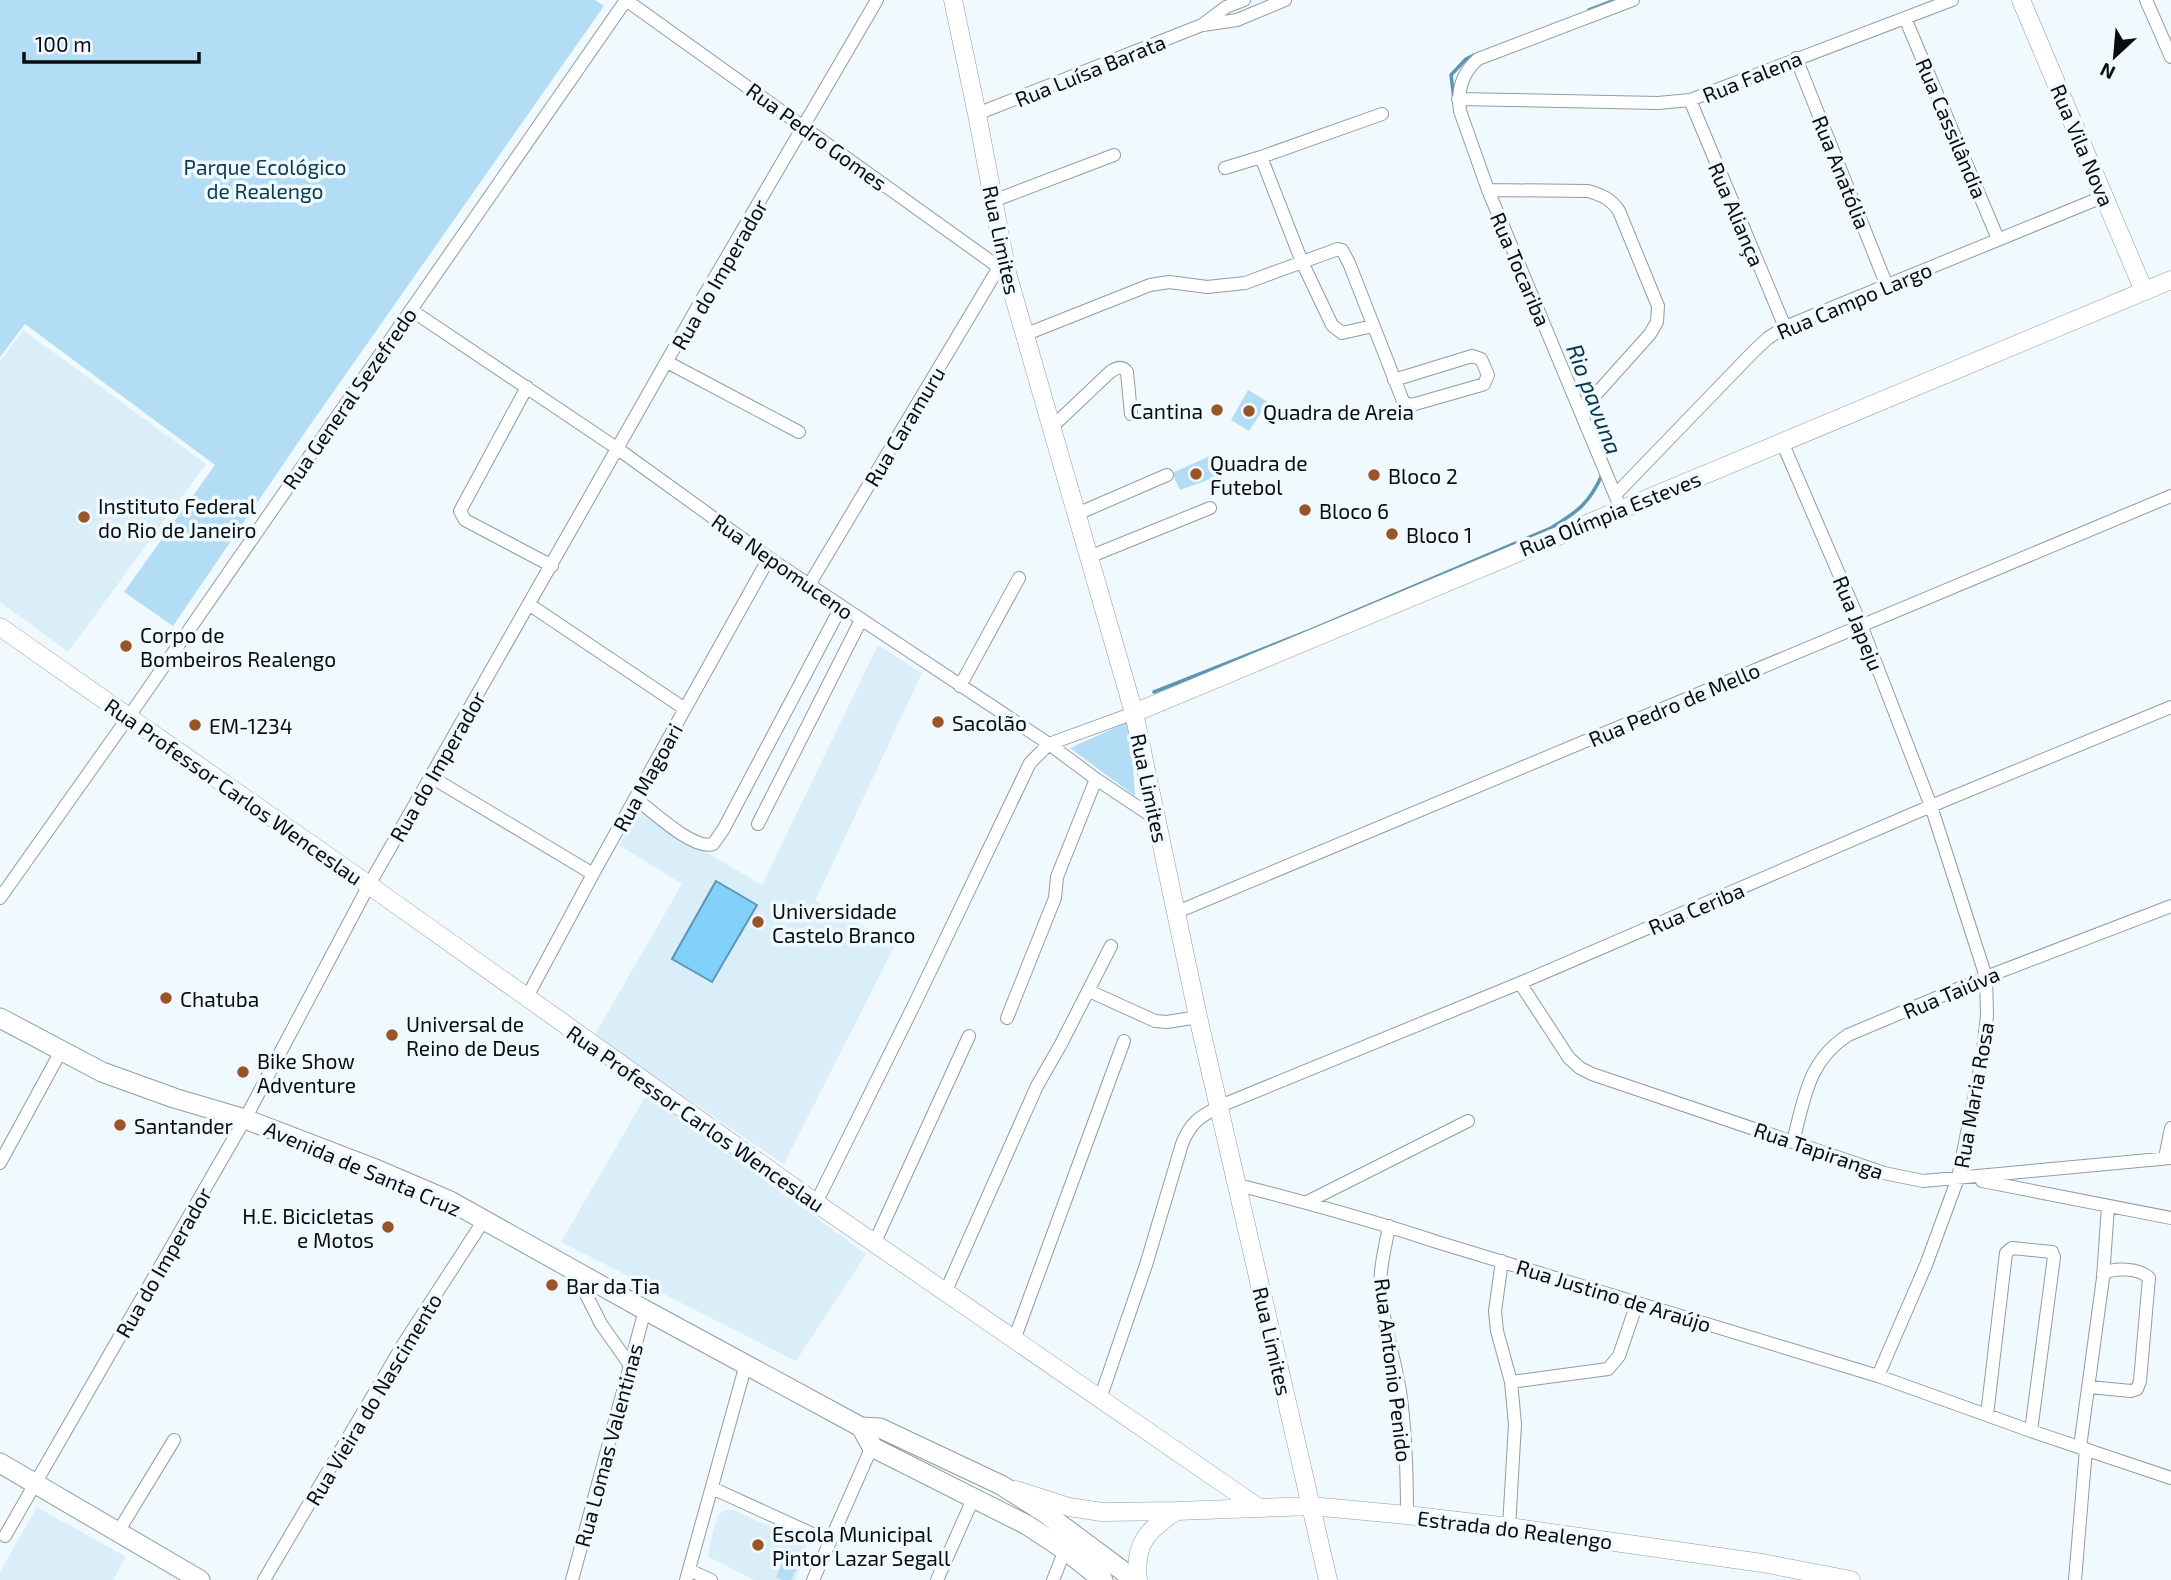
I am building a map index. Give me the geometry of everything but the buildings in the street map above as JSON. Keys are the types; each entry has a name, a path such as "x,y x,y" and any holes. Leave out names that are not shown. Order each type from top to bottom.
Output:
{"main road":[{"name":"Avenida de Santa Cruz","path":"0,1018 120,1079 245,1119 450,1201 746,1364 871,1428 1001,1485 1045,1513 1137,1580"},
{"path":"871,1428 872,1447 1012,1517 1066,1549 1104,1580"},
{"path":"0,1463 200,1580"}],"street":[{"name":"Rua Pedro Gomes","path":"626,0 1003,270"},
{"name":"Rua General Sezefredo","path":"0,898 626,0"},
{"name":"Rua do Imperador","path":"5,1536 245,1119 369,885 877,0"},
{"name":"Rua Limites","path":"953,0 977,114 1003,270 1077,514 1133,713 1198,1017 1328,1580"},
{"name":"Rua Luísa Barata","path":"1214,24 1226,7 1244,0"},
{"name":"Rua Luísa Barata","path":"977,114 1214,24 1237,20 1285,0"},
{"path":"1458,99 1460,85 1471,65 1490,54 1633,0"},
{"name":"Rua Falena","path":"1458,99 1658,103 1690,100 1952,0"},
{"name":"Rua Vila Nova","path":"2021,0 2144,291"},
{"path":"2147,0 2171,57"},
{"name":"Rua Cassilândia","path":"1905,18 1998,239"},
{"name":"Rua Anatólia","path":"1796,58 1887,286"},
{"name":"Rua Tocariba","path":"1458,99 1488,190 1618,502"},
{"name":"Rua Aliança","path":"1690,100 1785,327"},
{"path":"1224,169 1382,114"},
{"path":"993,201 1114,155"},
{"path":"1261,157 1302,262 1332,325 1342,333 1373,326"},
{"path":"1488,190 1588,191 1604,196 1619,211 1657,306 1657,322 1650,334 1581,411"},
{"name":"Rua Campo Largo","path":"1618,502 1753,352 1785,327 2105,197"},
{"path":"1024,335 1150,285 1169,282 1220,287 1245,283 1334,248 1342,250 1349,263 1394,380 1403,401 1408,405 1478,386 1486,381 1488,375 1481,359 1472,356 1394,380"},
{"name":"Rua Caramuru","path":"809,585 1003,270"},
{"name":"Rua Olímpia Esteves","path":"1049,744 1133,713 1618,502 1782,442 2171,280"},
{"name":"Rua Nepomuceno","path":"411,310 618,449 769,558 1157,819"},
{"path":"667,362 799,432"},
{"path":"1048,419 1117,367 1124,368 1127,372 1132,414"},
{"path":"527,387 460,511 465,520 552,566"},
{"name":"Rua Japeju","path":"1782,442 1861,625 1931,806"},
{"path":"1077,514 1167,474"},
{"name":"Rua Pedro de Mello","path":"1177,912 2171,496"},
{"path":"1089,557 1210,508"},
{"name":"Rua Magoari","path":"527,997 769,558"},
{"path":"960,686 1019,578"},
{"path":"530,605 685,709"},
{"path":"635,798 677,831 703,845 713,844 723,830 841,607"},
{"path":"758,824 864,622"},
{"name":"Rua Professor Carlos Wenceslau","path":"0,627 874,1244 1259,1508"},
{"name":"Rua Ceriba","path":"1100,1399 1146,1265 1188,1129 1197,1119 1220,1106 1520,983 1931,806 2171,707"},
{"path":"816,1203 1024,774 1038,753 1049,744"},
{"path":"431,777 593,874"},
{"path":"1007,1018 1055,898 1057,877 1096,779"},
{"name":"Rua Maria Rosa","path":"1878,1376 1962,1178 1987,1016 1986,977 1931,806"},
{"name":"Rua Taiúva","path":"1793,1142 1812,1075 1821,1058 1833,1045 1848,1035 1986,977 2171,906"},
{"path":"945,1293 1037,1086 1111,946"},
{"name":"Rua Tapiranga","path":"1520,983 1569,1058 1580,1068 1884,1173 1923,1181 2168,1158"},
{"path":"1088,990 1155,1021 1167,1022 1198,1017"},
{"path":"874,1244 969,1036"},
{"path":"1014,1340 1124,1041"},
{"path":"0,1163 61,1051"},
{"path":"1307,1202 1468,1121"},
{"path":"2168,1158 2171,1128"},
{"path":"1962,1178 2171,1218"},
{"name":"Rua Justino de Araújo","path":"1238,1185 1389,1226 1878,1376 2171,1478"},
{"path":"2075,1580 2083,1448 2108,1206"},
{"name":"Rua Vieira do Nascimento","path":"264,1580 404,1343 484,1220"},
{"name":"Rua Antonio Penido","path":"1389,1226 1380,1276 1380,1295 1405,1426 1408,1460 1407,1515"},
{"path":"1987,1415 2006,1253 2012,1248 2052,1252 2054,1257 2031,1431"},
{"path":"1502,1261 1494,1311 1511,1382 1515,1438 1509,1527"},
{"path":"574,1270 601,1324 630,1365"},
{"path":"2089,1387 2131,1391 2137,1389 2140,1381 2149,1278 2139,1271 2111,1270 2103,1274"},
{"path":"1511,1382 1608,1370 1619,1356 1637,1303"},
{"name":"Rua Lomas Valentinas","path":"572,1580 645,1310"},
{"path":"711,1580 688,1575 746,1364"},
{"path":"118,1532 174,1440"},
{"path":"813,1580 872,1447"},
{"path":"1209,1510 1217,1505 1221,1498 1220,1488 1214,1478"},
{"name":"Estrada do Realengo","path":"1001,1485 1084,1510 1176,1511 1311,1506 1509,1527 1762,1563 1826,1578 1851,1580"},
{"path":"712,1489 830,1542"},
{"path":"937,1580 973,1499"},
{"path":"1137,1580 1140,1548 1146,1535 1176,1511"},
{"path":"1053,1580 1066,1549"}],"shaded area":[{"name":"Instituto Federal do Rio de Janeiro","path":"23,330 206,464 68,652 0,602 0,362"},
{"name":"Universidade Castelo Branco","path":"878,645 922,673 815,901 896,943 784,1164 594,1036 682,884 619,845 638,812 762,885"},
{"path":"647,1094 866,1254 796,1361 561,1242"},
{"path":"37,1507 126,1557 113,1580 0,1580 0,1572"},
{"name":"Escola Municipal Pintor Lazar Segall","path":"725,1510 734,1510 805,1543 807,1549 795,1580 754,1580 709,1557 717,1516"}],"green space":[{"name":"Parque Ecológico de Realengo","path":"0,0 595,0 604,6 308,428 173,626 124,592 215,465 25,324 0,357"},
{"name":"Quadra de Areia","path":"1248,390 1268,402 1249,431 1231,420"},
{"name":"Quadra de Futebol","path":"1210,456 1219,476 1180,490 1172,473"},
{"path":"1130,721 1135,796 1070,748"},
{"path":"789,1550 802,1557 791,1580 783,1580 776,1577"}],"water":[{"path":"716,881 757,905 712,982 672,959"}],"waterway":[{"name":"Rio pavuna","path":"1589,10 1615,0"},
{"name":"Rio pavuna","path":"1454,99 1451,75 1466,59 1474,55"},
{"name":"Rio pavuna","path":"1154,692 1306,632 1551,528 1581,506 1602,475"}],"place":[{"name":"Cantina","path":"1217,410"},
{"name":"Quadra de Areia","path":"1249,411"},
{"name":"Quadra de Futebol","path":"1196,474"},
{"name":"Bloco 2","path":"1374,475"},
{"name":"Bloco 6","path":"1305,510"},
{"name":"Instituto Federal do Rio de Janeiro","path":"84,517"},
{"name":"Bloco 1","path":"1392,534"},
{"name":"Corpo de Bombeiros Realengo","path":"126,646"},
{"name":"Sacolão","path":"938,722"},
{"name":"EM-1234","path":"195,725"},
{"name":"Universidade Castelo Branco","path":"758,922"},
{"name":"Chatuba","path":"166,998"},
{"name":"Universal de Reino de Deus","path":"392,1035"},
{"name":"Bike Show Adventure","path":"243,1072"},
{"name":"Santander","path":"120,1125"},
{"name":"H.E. Bicicletas e Motos","path":"388,1227"},
{"name":"Bar da Tia","path":"552,1285"},
{"name":"Escola Municipal Pintor Lazar Segall","path":"758,1545"}]}
